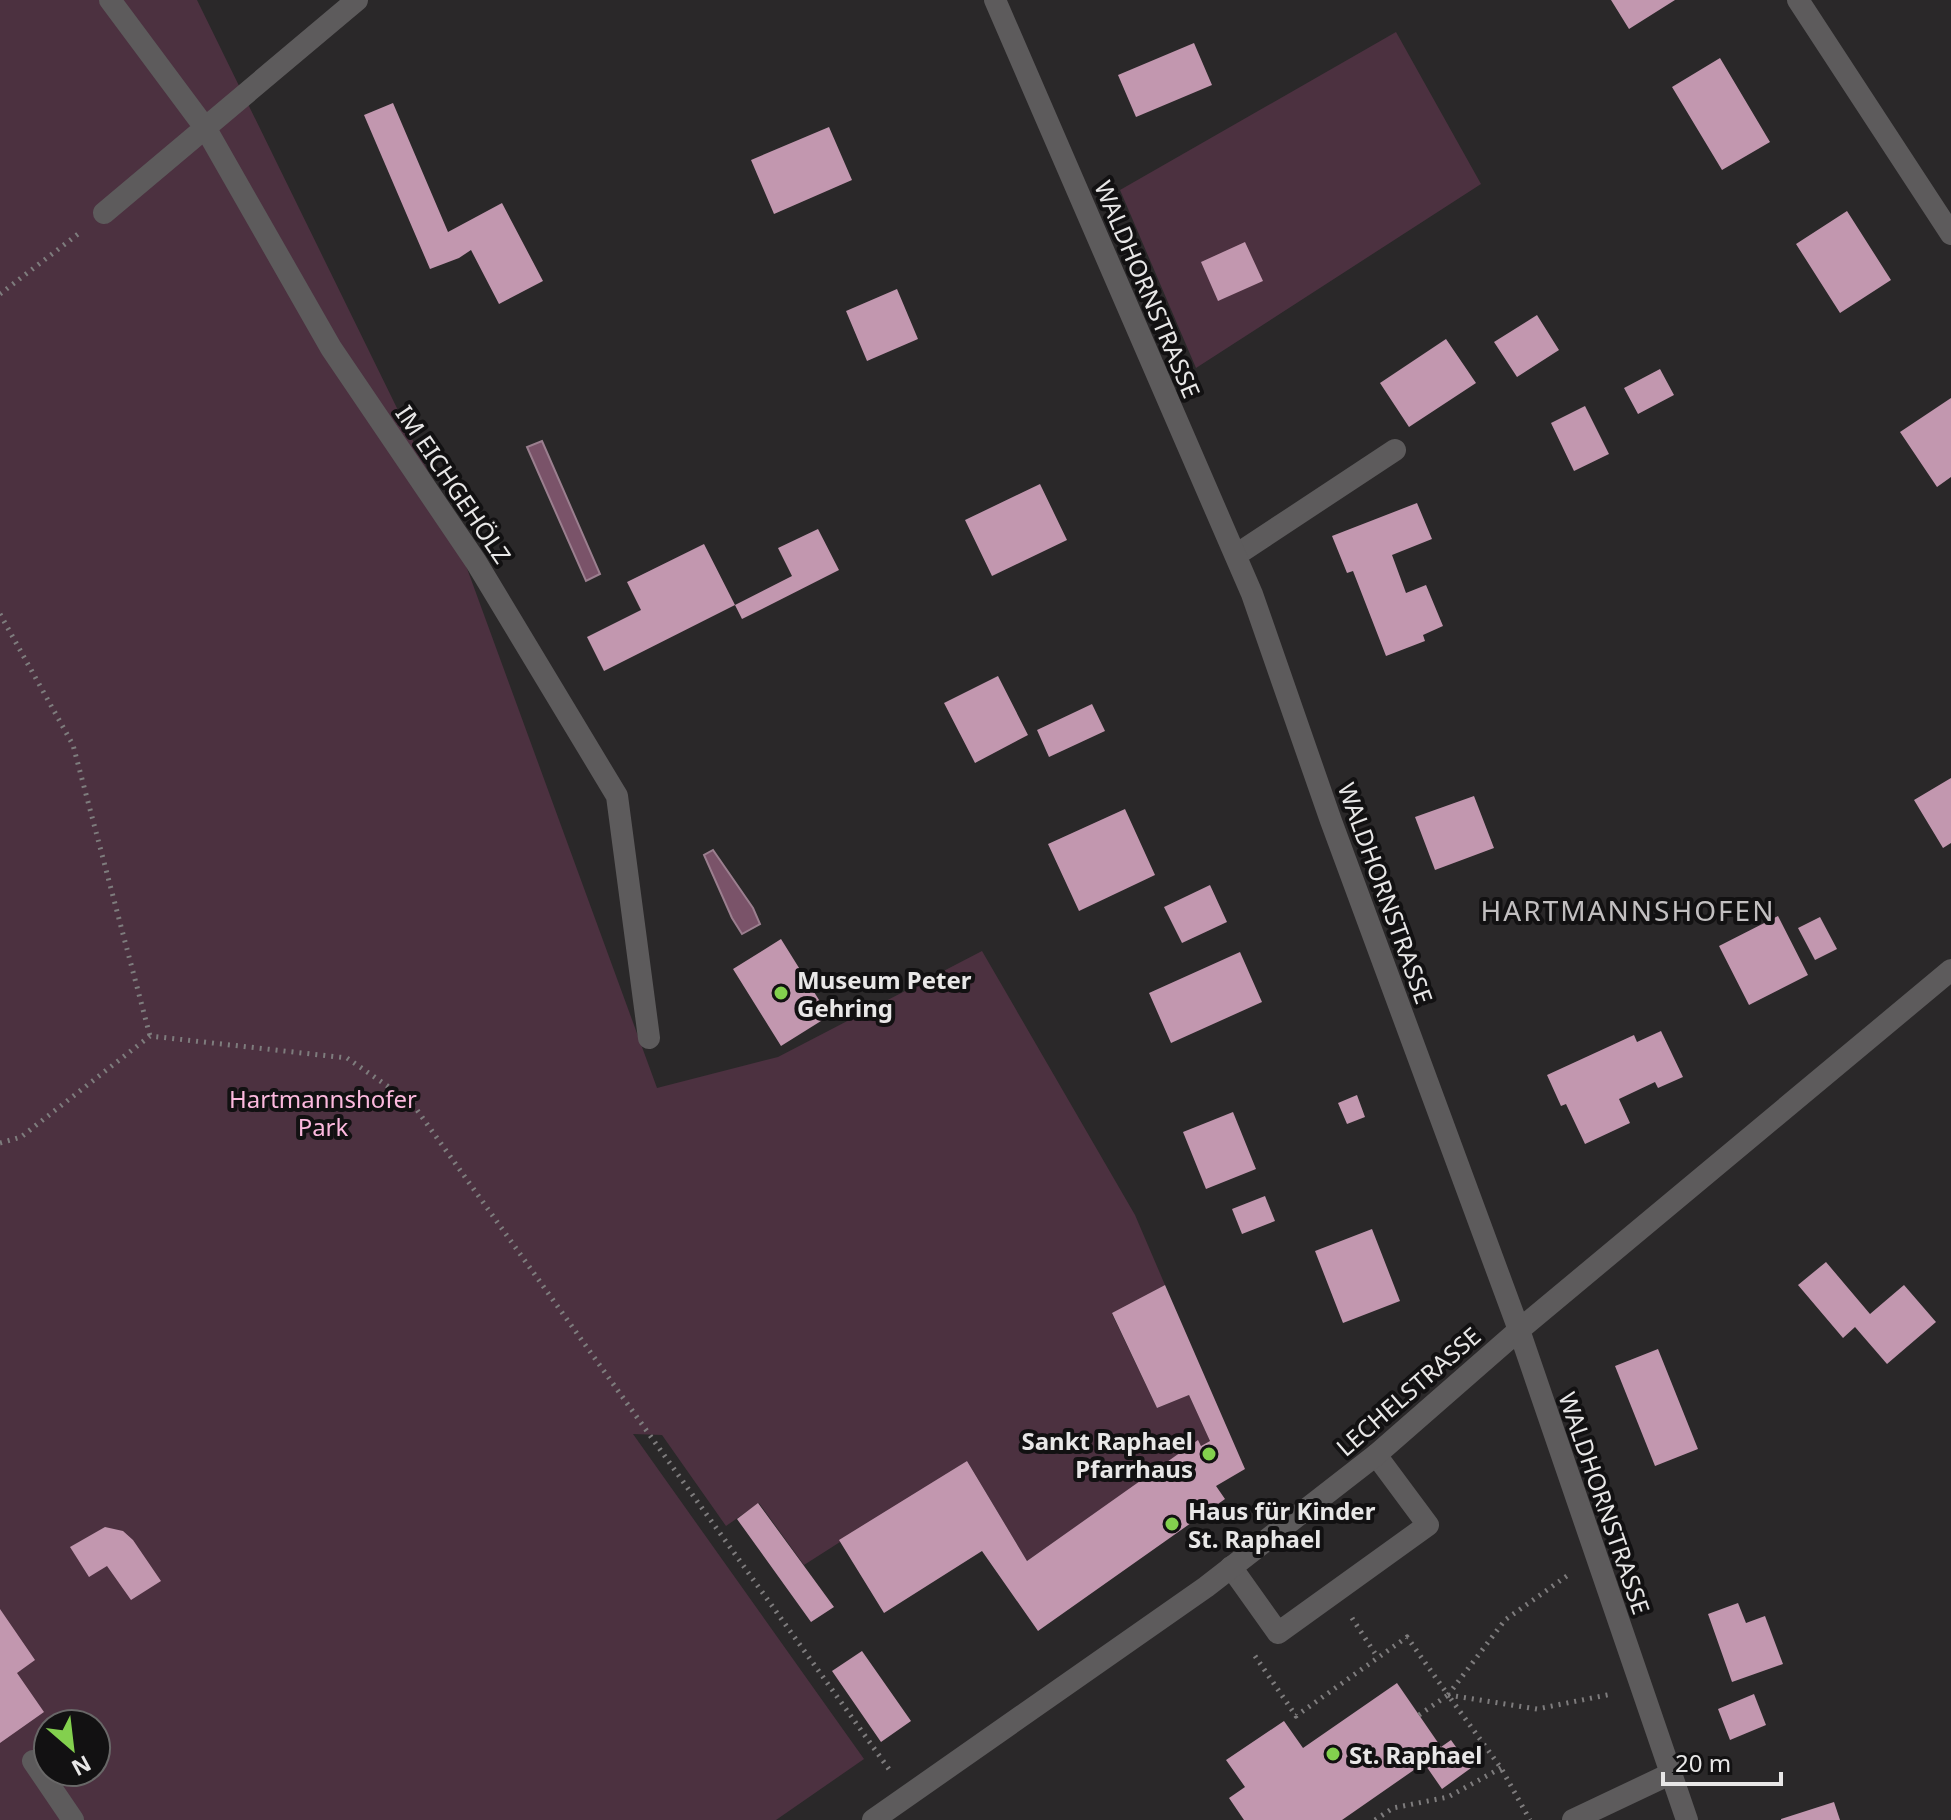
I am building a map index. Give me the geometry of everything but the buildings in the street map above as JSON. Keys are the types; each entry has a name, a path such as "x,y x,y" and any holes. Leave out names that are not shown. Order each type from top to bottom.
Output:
{"street":[{"name":"IM EICHGEHÖLZ","path":"110,0 206,129 331,348 476,562 617,796 649,1038"},
{"path":"104,213 357,0"},
{"name":"WALDHORNSTRASSE","path":"995,0 1252,594 1331,821 1519,1330 1687,1820"},
{"path":"1800,0 1951,234"},
{"path":"1236,555 1395,450"},
{"name":"LECHELSTRASSE","path":"873,1820 1231,1567 1376,1455 1519,1330 1951,970"},
{"path":"1231,1567 1278,1633 1428,1525 1376,1455"},
{"path":"1573,1820 1670,1774"},
{"path":"51,1788 73,1820"}],"path":[{"path":"0,294 104,213"},
{"path":"0,614 73,745 150,1036"},
{"path":"0,1143 21,1137 150,1036 347,1058 412,1103 908,1795"},
{"path":"1419,1715 1448,1695 1505,1620 1595,1556"},
{"path":"1335,1592 1378,1658"},
{"path":"1251,1651 1296,1716 1407,1637 1501,1768 1530,1820"},
{"path":"1448,1695 1537,1709 1641,1688"},
{"path":"1375,1820 1393,1808 1448,1797 1501,1768"}],"green space":[{"name":"Hartmannshofer Park","path":"0,0 197,0 442,500 657,1088 778,1057 982,951 1135,1215 1165,1285 1112,1314 1157,1408 1189,1395 1210,1441 1201,1446 1198,1441 1027,1561 967,1461 804,1565 759,1503 726,1526 662,1435 633,1434 864,1759 776,1820 0,1820"},
{"path":"1396,32 1481,184 1196,368 1120,190"}],"shaded area":[{"path":"542,441 600,574 586,581 527,447"},
{"path":"713,850 753,908 760,924 742,934 704,855"}],"place":[{"name":"Museum Peter Gehring","path":"781,993"},
{"name":"Sankt Raphael Pfarrhaus","path":"1209,1454"},
{"name":"Haus für Kinder St. Raphael","path":"1172,1524"},
{"name":"St. Raphael","path":"1333,1754"}],"district":[{"name":"HARTMANNSHOFEN","path":"1628,910"}]}
